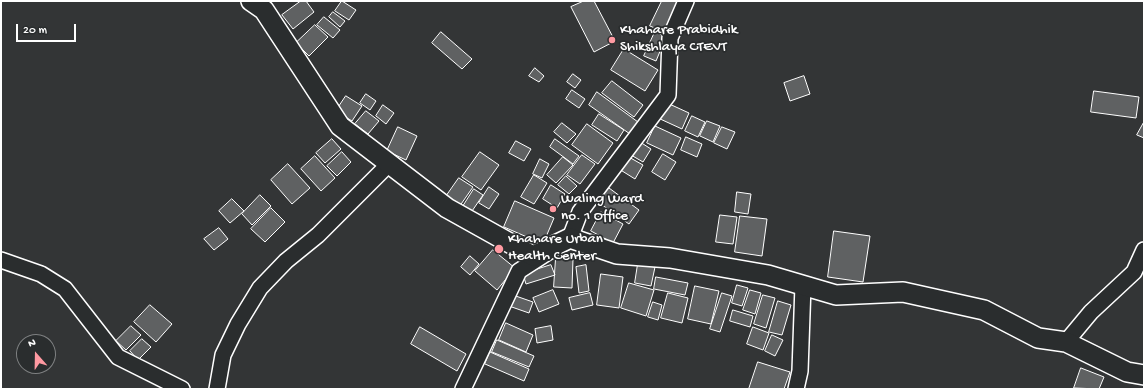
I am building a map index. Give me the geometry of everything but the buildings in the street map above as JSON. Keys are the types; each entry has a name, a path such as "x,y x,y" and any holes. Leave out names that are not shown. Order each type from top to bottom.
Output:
{"street":[{"path":"251,1 264,10 340,126 447,208 533,256 570,238 617,254 678,259 768,275 836,294 903,292 984,310 1038,338 1066,342 1127,372 1144,375"},
{"path":"463,389 519,271 570,238 580,212 668,95 670,38 686,1"},
{"path":"217,389 223,355 238,324 260,288 286,261 318,235 390,164"},
{"path":"1066,342 1091,312 1134,272 1144,250"},
{"path":"1,260 41,274 65,289 118,357 182,389"},
{"path":"796,389 800,371 803,285"}],"place":[{"name":"Khahare Prabidhik Shikshlaya CTEVT","path":"612,40"},
{"name":"Waling Ward no. 1 Office","path":"553,209"},
{"name":"Khahare Urban Health Center","path":"499,249"}]}
